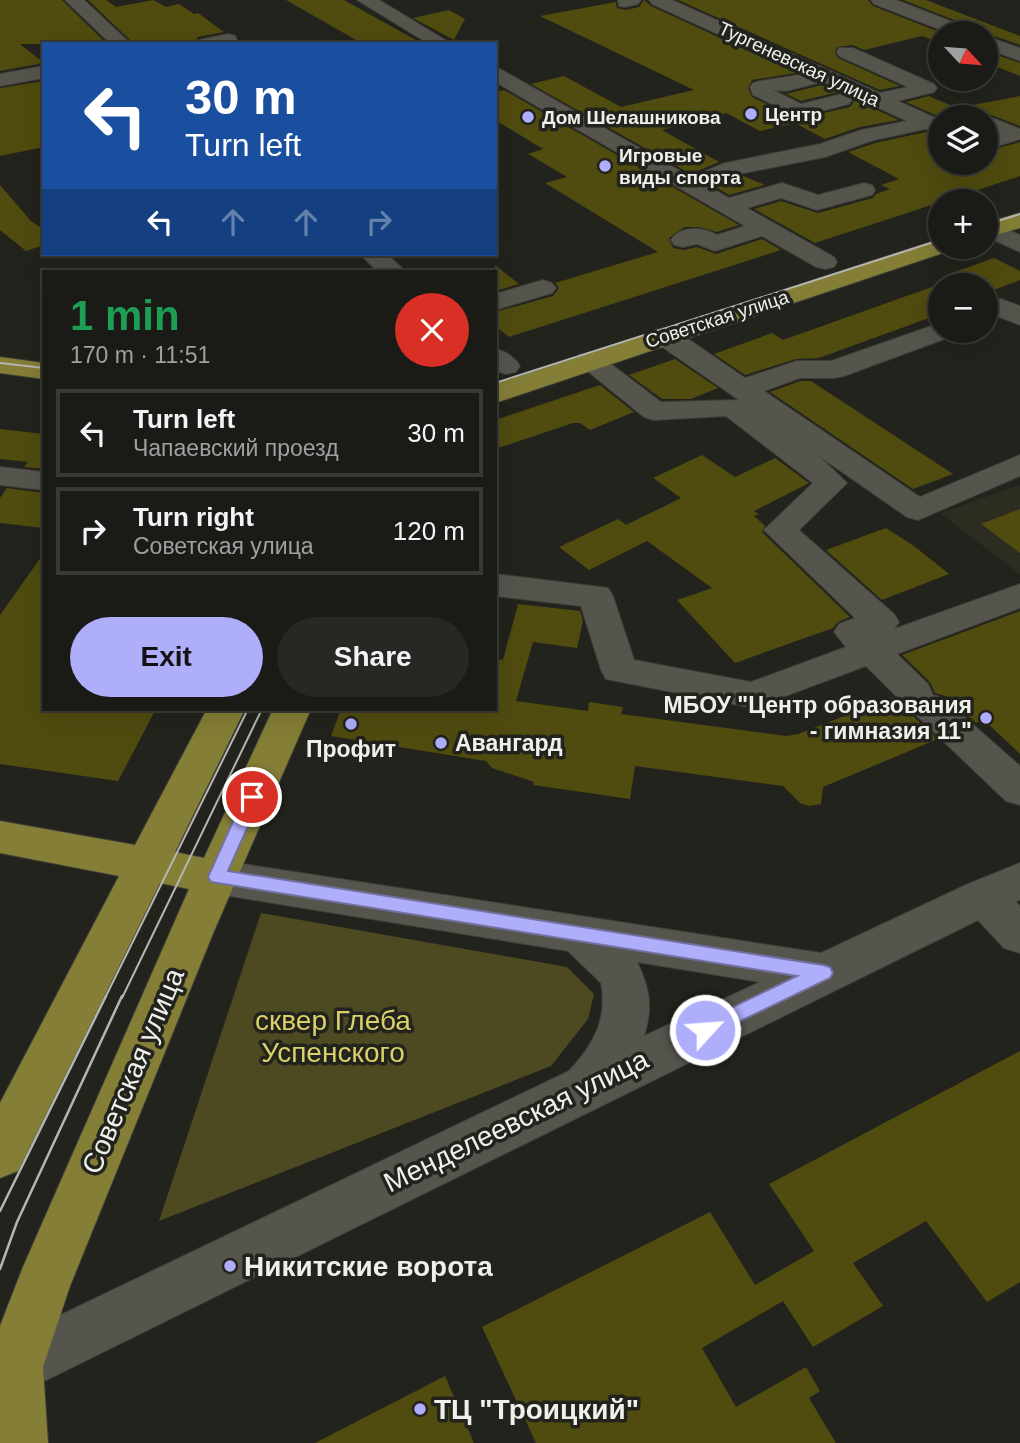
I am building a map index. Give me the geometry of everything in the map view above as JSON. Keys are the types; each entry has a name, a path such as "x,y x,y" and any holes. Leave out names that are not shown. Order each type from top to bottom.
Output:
{"main road":[{"path":"998,215 1020,199"},
{"path":"998,222 1020,220"},
{"name":"Советская улица","path":"499,364 928,229"},
{"name":"Советская улица","path":"497,393 928,250"},
{"path":"0,365 42,371"},
{"path":"0,1154 225,711"},
{"name":"Советская улица","path":"18,1443 14,1367 42,1286 291,711"},
{"path":"0,837 217,877"}],"street":[{"path":"74,0 120,42"},
{"name":"Тургеневская улица","path":"658,0 928,122"},
{"path":"880,0 934,21"},
{"path":"689,14 722,6"},
{"path":"362,8 382,19 405,22 440,42"},
{"path":"734,34 761,29"},
{"path":"998,42 1020,38"},
{"path":"217,42 228,40"},
{"path":"998,46 1020,55"},
{"path":"824,75 786,85 781,82 760,87 760,91 799,111 843,100 927,88 846,52"},
{"path":"759,73 796,63"},
{"path":"0,80 42,72"},
{"path":"497,75 825,262"},
{"path":"552,130 580,122"},
{"path":"690,184 733,168 825,150 869,135 928,126"},
{"path":"998,126 1017,134"},
{"path":"998,140 1017,134"},
{"path":"727,206 782,190 817,203 864,177 837,162 825,150"},
{"path":"683,240 699,235 715,244 765,228"},
{"path":"998,230 1020,245"},
{"path":"374,256 392,270"},
{"path":"497,301 543,288"},
{"path":"998,308 1001,307 1020,317"},
{"path":"742,389 797,369 834,370 928,335"},
{"path":"665,336 918,510 1020,464"},
{"path":"589,361 654,411 732,407 809,463 831,483 780,530 881,622 852,632 1020,790"},
{"path":"0,476 42,481"},
{"path":"497,585 596,596 619,670 753,695 1020,595"},
{"path":"217,877 823,973"},
{"path":"1002,888 1020,935"},
{"name":"Менделеевская улица","path":"14,1367 586,1087 1002,888"},
{"path":"580,934 610,961 624,983 626,1008 621,1033 602,1072 586,1087"}],"shaded area":[{"path":"1020,485 1020,574 940,513"}],"green space":[{"name":"сквер Глеба Успенского","path":"261,913 567,967 594,994 588,1019 551,1066 159,1221"}],"building":[{"path":"0,0 62,0 105,42 20,44 42,63 0,71"},
{"path":"88,0 106,0 116,7 153,0 166,7 179,4 194,14 198,13 224,32 198,37 196,42 132,42"},
{"path":"286,0 344,0 419,42 360,42"},
{"path":"644,0 651,6 796,73 752,80 748,88 752,97 798,119 850,107 855,100 899,120 860,127 825,139 795,123 760,131 726,113 662,130 719,162 691,174 531,84 564,76 621,107 694,90 540,16 616,2 617,8 626,10 639,7"},
{"path":"678,0 868,0 873,6 928,28 928,38 922,36 864,50 853,45 837,47 835,53 838,58 900,86 880,90"},
{"path":"903,0 926,0 981,21 957,21"},
{"path":"449,10 465,19 454,40 413,18"},
{"path":"998,28 1020,36 1020,45 998,37"},
{"path":"998,55 1020,63 1020,76 998,67"},
{"path":"42,81 42,147 0,156 0,88"},
{"path":"822,85 838,92 801,101 786,94"},
{"path":"504,90 739,225 717,232 699,227 685,227 669,238 673,248 684,250 697,247 716,254 762,239 781,250 509,337 497,328 497,311 553,296 559,288 555,283 658,252 545,183 567,177 528,154 543,149 497,121 497,92"},
{"path":"929,96 950,105 928,105 928,112 906,102"},
{"path":"1020,96 1020,126 998,118 998,105 973,105"},
{"path":"926,132 928,175 998,175 998,148 1020,142 1020,176 980,189 928,189 928,206 815,243 754,209 781,201 818,213 873,198 876,194 890,189 881,185 899,179 848,152"},
{"path":"743,176 765,185 729,195 714,186"},
{"path":"0,185 31,221 42,229 42,246 26,251 0,230"},
{"path":"996,259 1020,271 1020,280 998,288 998,273 952,273"},
{"path":"495,265 519,284 497,290"},
{"path":"928,288 928,318 819,358 796,359 745,375 714,354 772,333 783,340"},
{"path":"675,359 718,388 691,399 662,399 629,375"},
{"path":"800,381 811,381 953,474 913,489 770,392"},
{"path":"600,385 634,412 590,430 580,423 573,423 497,448 497,419"},
{"path":"0,429 42,434 42,469 24,467 28,462 0,459"},
{"path":"702,455 735,477 775,458 809,483 754,511 759,514 754,516 765,526 762,532 850,617 838,622 833,628 735,663 677,600 712,588 647,541 589,570 559,547 618,519 626,525 681,498 653,478"},
{"path":"7,488 42,493 42,528 0,523 0,498"},
{"path":"1020,509 1020,553 981,524"},
{"path":"886,528 949,574 882,600 826,550"},
{"path":"42,556 42,711 155,711 118,781 0,764 0,615"},
{"path":"518,604 580,611 583,621 577,648 533,642 516,701 588,711 589,702 623,707 621,714 787,736 893,697 900,704 910,707 915,718 938,739 823,787 821,804 809,806 800,803 783,786 635,766 630,799 533,785 534,782 492,768 486,761 331,736 340,711 497,711 497,659 503,660"},
{"name":"МБОУ \"Центр образования - гимназия 11\"","path":"1020,611 1020,754 984,720 976,723 945,696 935,693 930,682 902,655"},
{"path":"1020,1051 1020,1282 987,1302 926,1221 853,1263 883,1306 813,1347 783,1301 702,1348 736,1407 806,1367 820,1391 809,1398 836,1443 536,1443 482,1327 710,1212 755,1285 814,1251 769,1184"},
{"name":"ТЦ \"Троицкий\"","path":"445,1376 474,1443 315,1443"}],"tram line":[{"path":"998,221 1020,214"},
{"path":"497,382 928,244"},
{"path":"0,363 42,368"},
{"path":"105,998 247,711"},
{"path":"122,998 261,711"},
{"path":"0,1211 106,996"},
{"path":"0,1269 17,1222 122,996"}],"place":[{"name":"Центр","path":"751,114"},
{"name":"Дом Шелашникова","path":"528,117"},
{"name":"Игровые виды спорта","path":"605,166"},
{"name":"МБОУ \"Центр образования - гимназия 11\"","path":"986,718"},
{"name":"Профит","path":"351,724"},
{"name":"Авангард","path":"441,743"},
{"name":"Никитские ворота","path":"230,1266"},
{"name":"ТЦ \"Троицкий\"","path":"420,1409"}],"route":[{"path":"252,797 217,877 823,973 705,1030"}]}
